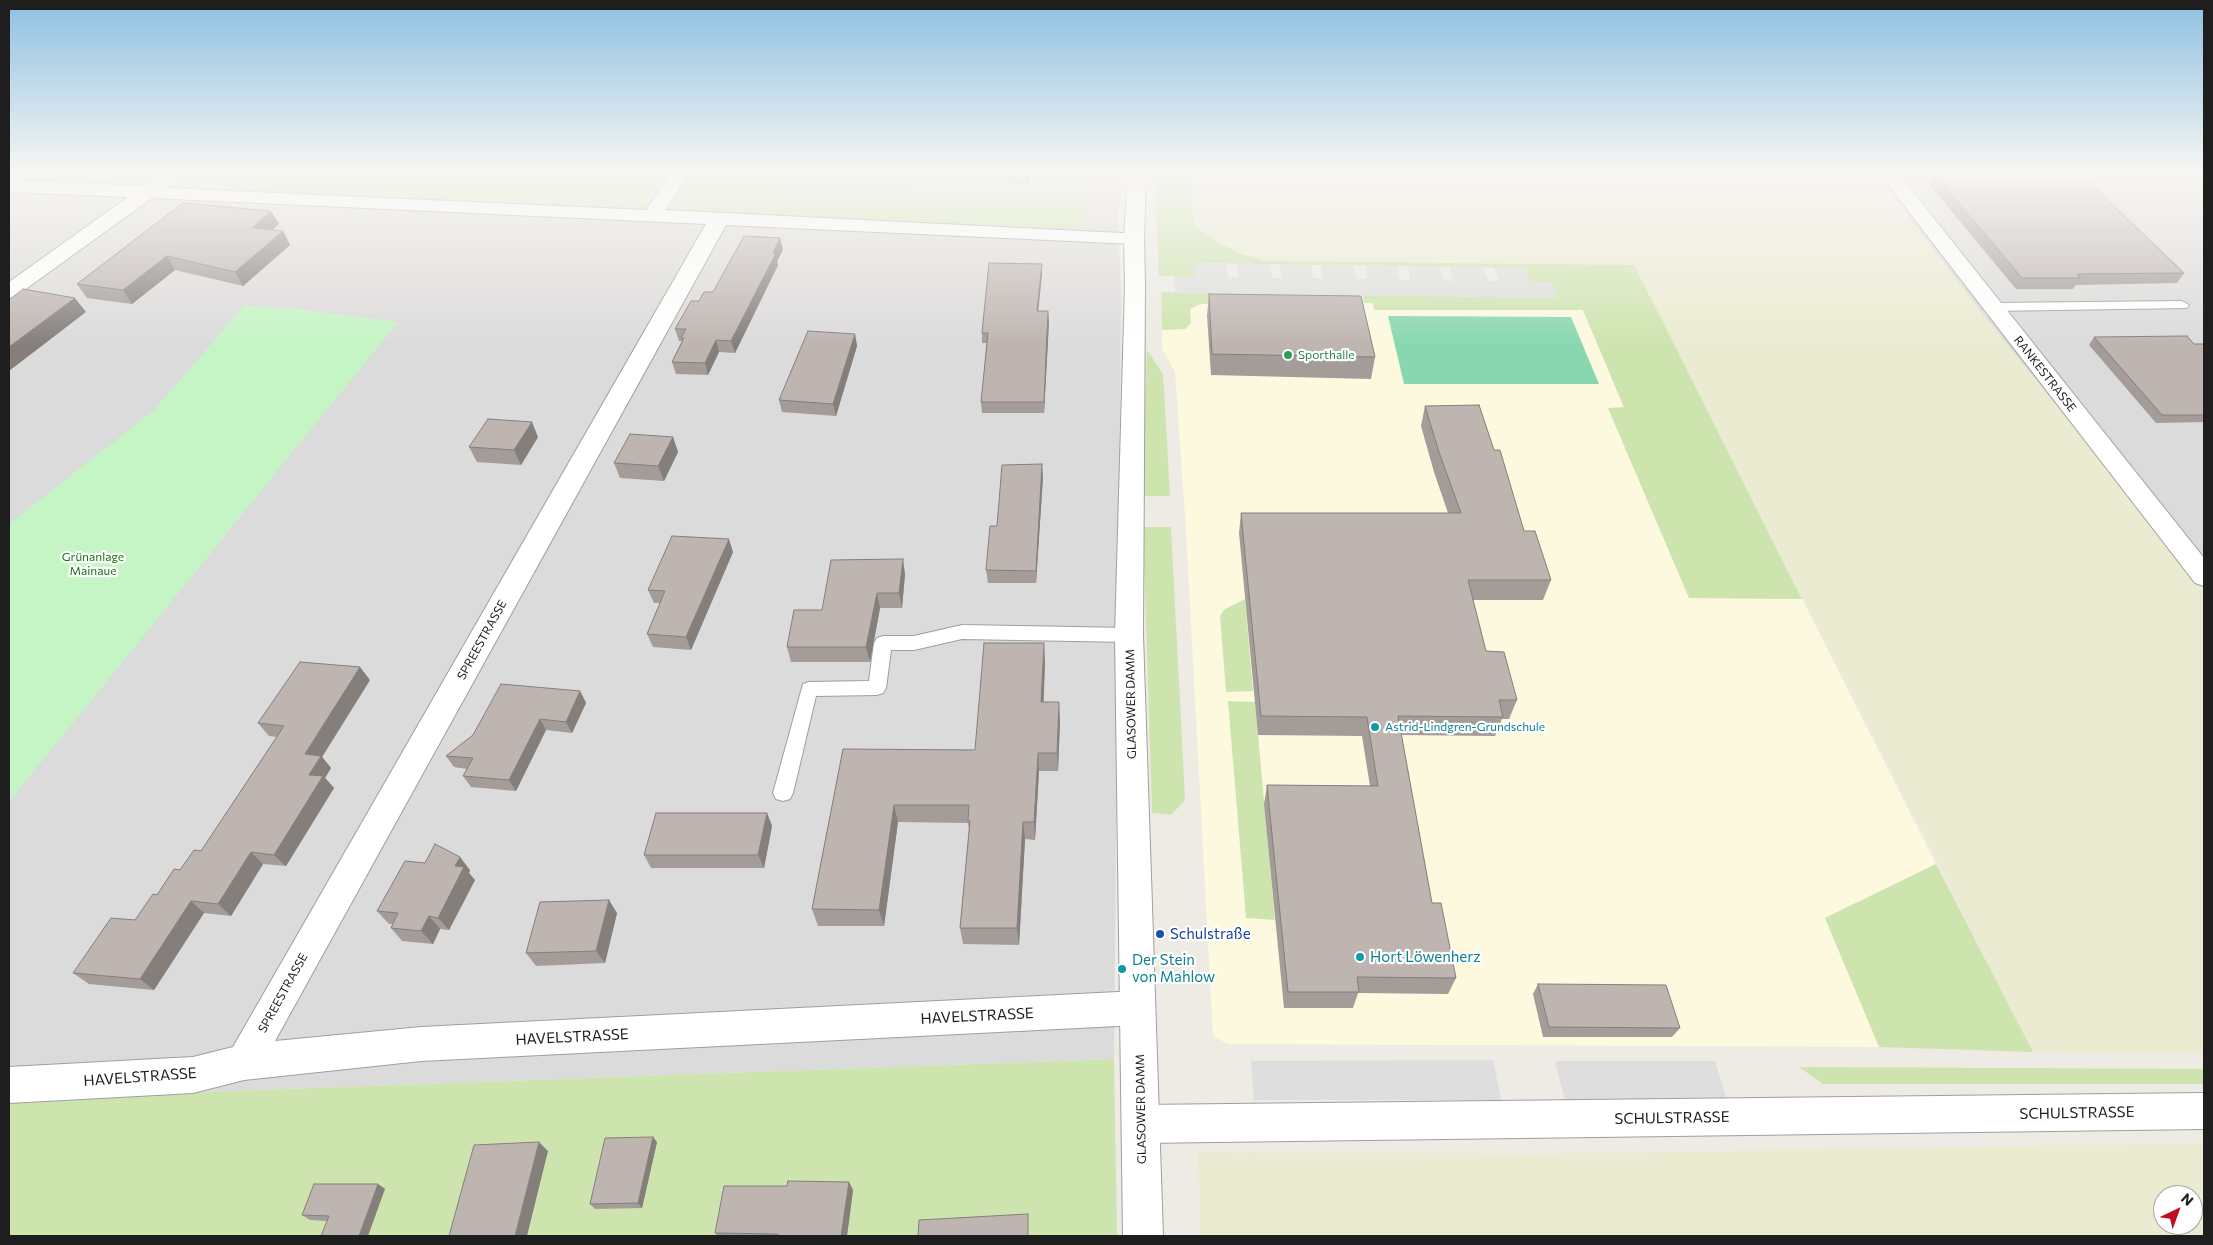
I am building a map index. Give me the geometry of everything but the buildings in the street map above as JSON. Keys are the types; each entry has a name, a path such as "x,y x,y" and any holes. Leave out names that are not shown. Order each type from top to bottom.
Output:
{"street":[{"path":"9,292 95,230"},
{"name":"SPREESTRASSE","path":"244,1062 713,230"},
{"path":"961,230 1134,238"},
{"name":"GLASOWER DAMM","path":"1134,230 1129,635 1143,1236"},
{"name":"RANKESTRASSE","path":"1932,230 2204,576"},
{"name":"HAVELSTRASSE","path":"9,1085 193,1075 244,1062 421,1044 1138,1008"},
{"name":"SCHULSTRASSE","path":"1141,1124 2204,1112"}],"lane":[{"path":"1992,307 2182,305"},
{"path":"782,793 809,689 877,688 883,642 914,643 962,632 1129,635"}],"shaded area":[{"path":"9,230 1119,230 1121,299 1114,1059 9,1099"},
{"path":"1918,230 2204,230 2204,589 1981,312"},
{"path":"1195,263 1226,264 1228,277 1238,277 1237,264 1270,264 1272,278 1282,278 1280,264 1311,265 1313,278 1323,279 1321,265 1354,266 1357,279 1367,279 1365,266 1397,266 1400,280 1410,280 1408,266 1440,267 1444,280 1453,281 1450,267 1483,267 1488,281 1498,281 1494,268 1525,268 1529,281 1552,282 1558,298 1175,293 1174,277 1195,277"},
{"path":"1162,298 1373,303 1375,310 1583,310 1624,408 1608,408 1689,598 1802,599 1936,864 1825,918 1879,1047 1228,1044 1213,1036 1186,531 1175,372 1162,349"},
{"path":"1493,1060 1501,1100 1254,1100 1251,1061"},
{"path":"1555,1061 1715,1061 1727,1100 1565,1100"}],"green space":[{"path":"1157,230 1201,230 1241,254 1266,261 1634,265 1802,599 1689,598 1608,408 1624,407 1583,310 1374,310 1373,303 1364,303 1363,295 1558,298 1529,281 1524,268 1195,263 1195,277 1159,276"},
{"path":"1201,230 1918,230 1981,312 2204,589 2204,1054 2033,1052 1634,265 1266,261 1241,254"},
{"path":"1161,292 1353,295 1357,318 1236,305 1201,304 1190,309 1191,323 1185,329 1162,330"},
{"name":"Grünanlage Mainaue","path":"244,306 289,308 398,322 9,802 9,524 153,411"},
{"path":"1388,316 1571,317 1599,384 1404,384"},
{"path":"1147,350 1163,374 1170,496 1142,496"},
{"path":"1143,527 1171,527 1185,800 1171,815 1152,813"},
{"path":"1245,599 1253,691 1226,692 1220,616 1225,609"},
{"path":"1228,701 1255,702 1275,920 1246,918"},
{"path":"1936,864 2033,1052 1879,1047 1825,918"},
{"path":"1114,1059 1117,1236 9,1236 9,1099"},
{"path":"1799,1067 2204,1069 2204,1084 1823,1084"},
{"path":"2204,1143 2204,1236 1200,1236 1198,1152 1535,1154"}],"place":[{"name":"Sporthalle","path":"1288,355"},
{"name":"Astrid-Lindgren-Grundschule","path":"1375,727"},
{"name":"Schulstraße","path":"1160,934"},
{"name":"Hort Löwenherz","path":"1360,957"},
{"name":"Der Stein von Mahlow","path":"1122,969"}]}
